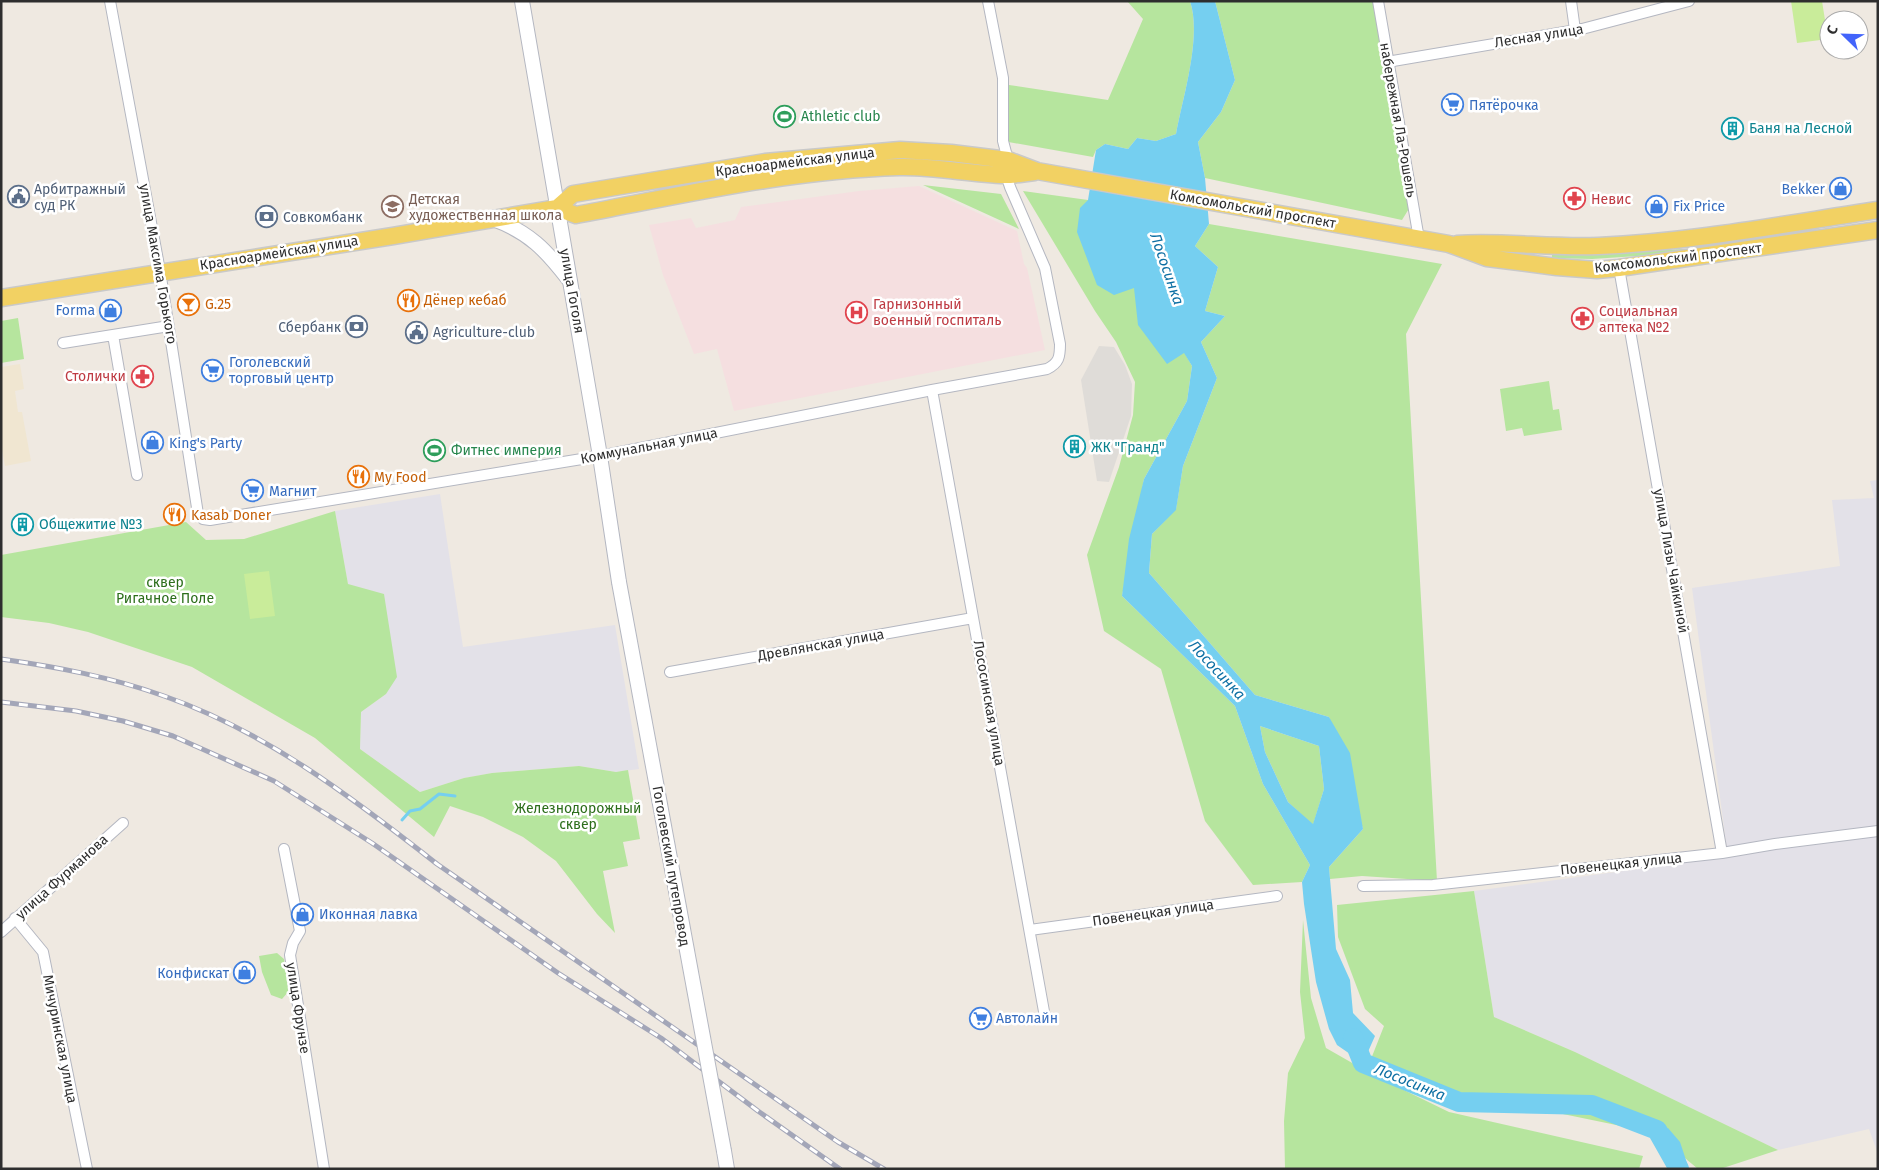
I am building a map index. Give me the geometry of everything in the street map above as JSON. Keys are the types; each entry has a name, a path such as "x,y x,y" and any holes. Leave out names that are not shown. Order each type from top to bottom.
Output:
{"main road":[{"name":"улица Гоголя","path":"522,1 600,456 619,582"},
{"name":"Красноармейская улица","path":"1,298 557,208 573,194 811,157 900,150 951,153 1007,168 1056,175"},
{"name":"Комсомольский проспект","path":"1056,175 1450,244 1487,258 1597,270 1878,230"},
{"name":"Комсомольский проспект","path":"1450,244 1488,242 1596,246 1673,241 1878,210"},
{"path":"493,219 508,224 538,243 549,254 570,283"},
{"name":"Гоголевский путепровод","path":"619,582 727,1169"}],"street":[{"name":"улица Максима Горького","path":"110,1 160,271 198,514 203,519 210,520"},
{"path":"988,1 1003,78 1003,141 1007,168"},
{"name":"набережная Ла-Рошель","path":"1378,1 1419,239"},
{"path":"1571,1 1575,30"},
{"name":"Лесная улица","path":"1387,62 1575,30 1689,1"},
{"name":"Коммунальная улица","path":"210,520 600,456 1047,369 1056,364 1060,357 1060,344 1045,268 1010,187 1007,168"},
{"path":"1544,244 1544,265"},
{"name":"улица Лизы Чайкиной","path":"1619,268 1722,853"},
{"path":"63,343 169,326"},
{"path":"113,335 136,475"},
{"name":"Лососинская улица","path":"932,390 1045,1017"},
{"name":"Древлянская улица","path":"670,672 973,618"},
{"name":"улица Фурманова","path":"1,932 123,823"},
{"name":"Повенецкая улица","path":"1363,886 1420,886 1722,853 1775,844 1878,831"},
{"name":"улица Фрунзе","path":"284,849 300,931 290,955 324,1169"},
{"name":"Повенецкая улица","path":"1030,930 1277,896"},
{"name":"Мичуринская улица","path":"15,918 43,952 87,1169"}],"shaded area":[{"name":"Гарнизонный военный госпиталь","path":"919,186 1017,231 1045,350 734,411 717,349 694,354 663,275 649,225 691,218 696,228 735,220 741,207 859,191"},
{"path":"1099,346 1114,347 1125,365 1132,384 1131,416 1109,482 1097,481 1081,380"},
{"path":"20,364 24,389 15,391 18,412 22,412 31,461 5,466 1,445 1,367"},
{"path":"1878,480 1878,1154 1869,1129 1778,1150 1575,1052 1494,1017 1474,891 1728,857 1692,588 1840,566 1832,500 1874,498 1870,481"},
{"path":"440,494 463,647 615,625 639,769 616,772 579,766 492,773 464,778 420,792 360,749 361,712 386,694 348,584 335,511"}],"green space":[{"path":"1127,1 1190,1 1193,15 1193,49 1176,134 1156,141 1137,138 1128,149 1105,144 1096,150 1093,157 1003,141 1009,85 1108,100 1143,19"},
{"path":"1215,1 1373,1 1410,207 1402,220 1205,178 1198,142 1221,112 1235,80"},
{"path":"1791,1 1822,1 1823,10 1819,10 1819,40 1797,43"},
{"path":"923,185 1001,194 1019,229"},
{"path":"1023,191 1088,200 1134,288 1184,352 1192,366 1187,401 1144,479 1122,596 1235,706 1263,784 1310,865 1302,882 1253,885 1205,821 1161,669 1104,631 1087,555 1119,467 1133,415 1135,382 1116,342 1095,311"},
{"path":"1209,224 1442,264 1406,334 1437,881 1362,876 1330,879 1329,867 1363,829 1329,717 1255,695 1149,573 1152,534 1176,509 1183,466 1217,378 1201,342 1225,316 1205,311 1218,267 1195,246"},
{"path":"1684,250 1683,253 1592,259 1552,258 1552,254 1592,255"},
{"path":"18,318 24,359 1,363 1,321"},
{"path":"1549,381 1553,410 1559,409 1562,430 1524,436 1522,428 1506,431 1500,389"},
{"name":"сквер Ригачное Поле","path":"335,511 348,584 384,594 397,677 386,694 361,712 360,749 420,792 464,778 492,773 579,766 616,772 628,770 640,839 623,842 628,866 603,871 615,933 597,914 556,861 523,837 483,817 450,806 434,837 315,738 192,667 88,632 49,623 1,617 1,555 186,522 206,540 244,539"},
{"path":"269,571 275,616 250,619 244,574"},
{"path":"1260,726 1319,746 1324,789 1313,825 1288,802 1265,752"},
{"path":"1474,891 1494,1017 1575,1052 1778,1150 1720,1169 1698,1169 1655,1133 1461,1093 1371,1059 1384,1026 1365,1009 1338,937 1337,905"},
{"path":"1303,920 1311,998 1326,1048 1375,1076 1449,1112 1643,1156 1639,1169 1285,1169 1284,1121 1288,1073 1305,1038 1300,992"},
{"path":"277,953 284,959 289,991 282,999 271,995 262,972 259,956"}],"water":[{"path":"1190,1 1215,1 1235,80 1221,112 1198,142 1205,178 1209,224 1195,246 1218,267 1205,311 1225,316 1201,342 1217,378 1183,466 1176,510 1152,534 1149,573 1255,695 1329,717 1350,753 1363,829 1329,867 1336,949 1350,980 1353,1013 1375,1036 1363,1063 1337,1045 1329,1029 1316,982 1304,904 1302,882 1310,865 1263,784 1235,706 1122,596 1129,539 1144,479 1187,401 1192,366 1184,353 1167,364 1138,325 1134,288 1114,295 1097,285 1077,232 1080,208 1088,200 1096,150 1105,144 1128,149 1137,138 1156,141 1176,134 1193,49 1193,15","holes":["1260,726 1319,746 1324,789 1313,824 1288,802 1265,752"]},
{"path":"1668,1128 1680,1142 1689,1169 1668,1169 1654,1138"}],"waterway":[{"path":"402,820 410,811 420,809 439,794 455,796"},
{"name":"Лососинка","path":"1353,1038 1363,1063 1459,1102 1592,1105 1657,1130 1679,1169"}],"railway":[{"path":"1,659 84,673 144,689 201,711 273,747 340,791 437,864 838,1142 884,1169"},
{"path":"1,702 76,711 123,721 173,736 274,781 372,843 558,973 661,1038 758,1111 840,1169"}],"place":[{"name":"Пятёрочка","path":"1453,105"},
{"name":"Athletic club","path":"785,116"},
{"name":"Баня на Лесной","path":"1733,128"},
{"name":"Bekker","path":"1841,189"},
{"name":"Арбитражный суд РК","path":"18,197"},
{"name":"Невис","path":"1575,199"},
{"name":"Fix Price","path":"1657,206"},
{"name":"Детская художественная школа","path":"393,207"},
{"name":"Совкомбанк","path":"267,217"},
{"name":"Дёнер кебаб","path":"408,300"},
{"name":"G.25","path":"189,304"},
{"name":"Forma","path":"111,310"},
{"name":"Гарнизонный военный госпиталь","path":"857,312"},
{"name":"Социальная аптека №2","path":"1583,319"},
{"name":"Сбербанк","path":"357,327"},
{"name":"Agriculture-club","path":"417,332"},
{"name":"Гоголевский торговый центр","path":"213,370"},
{"name":"Столички","path":"142,376"},
{"name":"King's Party","path":"153,443"},
{"name":"ЖК \"Гранд\"","path":"1075,447"},
{"name":"Фитнес империя","path":"435,450"},
{"name":"My Food","path":"358,477"},
{"name":"Магнит","path":"253,491"},
{"name":"Kasab Doner","path":"175,515"},
{"name":"Общежитие №3","path":"23,524"},
{"name":"Иконная лавка","path":"303,914"},
{"name":"Конфискат","path":"245,973"},
{"name":"Автолайн","path":"980,1018"}],"park label":[{"name":"Железнодорожный сквер","path":"578,816"}]}
